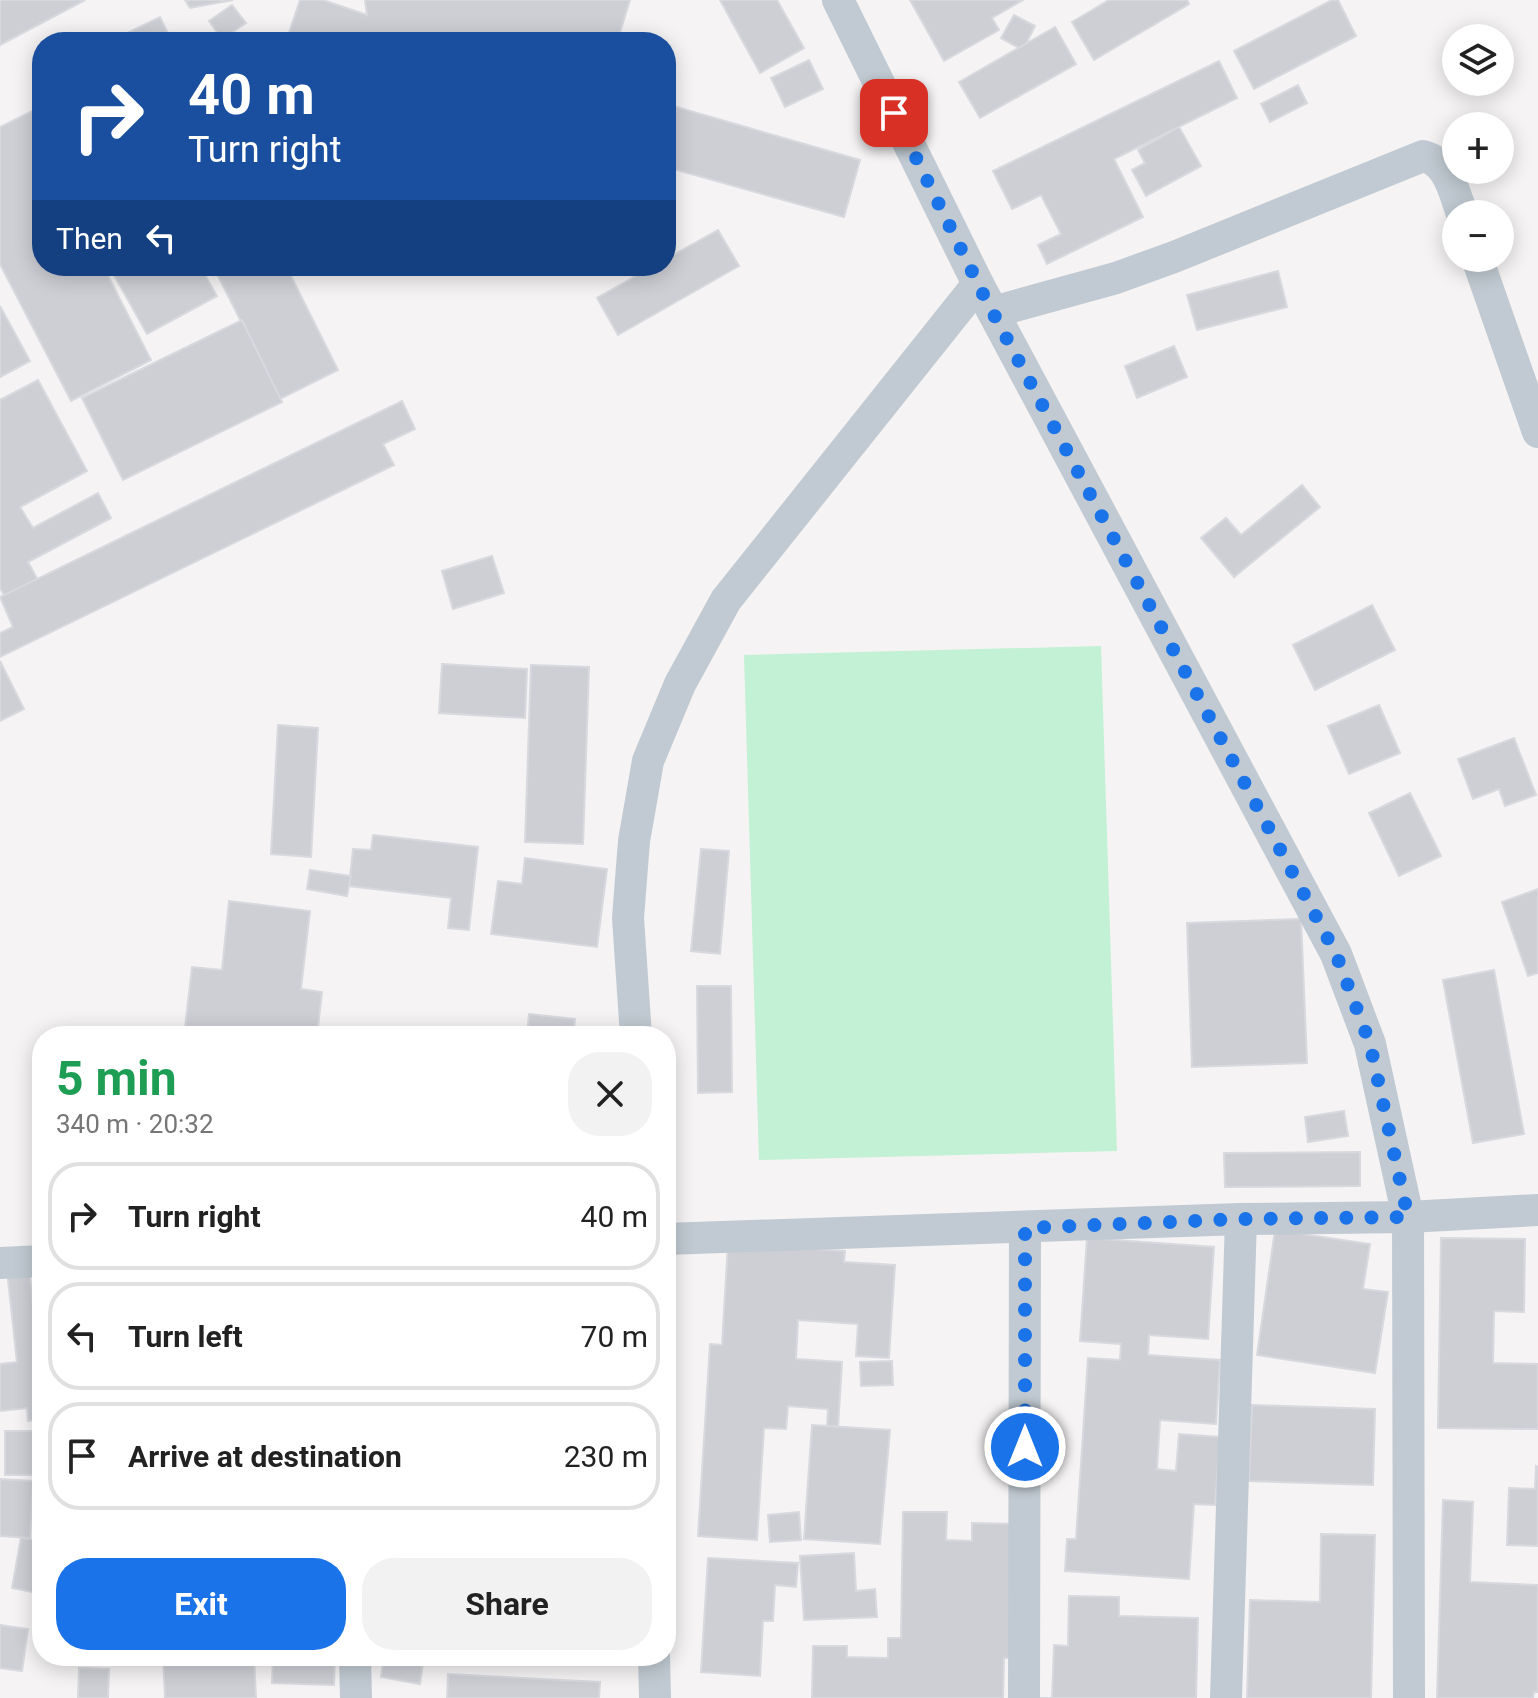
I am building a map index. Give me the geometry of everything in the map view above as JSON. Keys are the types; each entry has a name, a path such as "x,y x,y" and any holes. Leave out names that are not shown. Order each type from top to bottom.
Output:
{"street":[{"path":"838,0 978,284 1336,954 1370,1044 1408,1217 1409,1698"},
{"path":"993,312 1116,278 1174,257 1423,156 1443,167 1456,200"},
{"path":"1482,272 1538,432"},
{"path":"635,1026 628,918 634,841 648,761 680,684 726,600 978,284"},
{"path":"676,1239 1241,1219 1408,1217 1538,1210"},
{"path":"1226,1698 1241,1219"},
{"path":"1024,1698 1025,1228"},
{"path":"0,1263 32,1261"},
{"path":"355,1666 356,1698"},
{"path":"654,1666 655,1698"}],"green space":[{"path":"1101,646 1117,1151 759,1160 744,655"}],"building":[{"path":"0,0 85,0 0,45"},
{"path":"185,0 233,0 190,8"},
{"path":"300,0 323,0 367,15 365,0 630,0 620,32 289,32"},
{"path":"720,0 777,0 804,48 760,73"},
{"path":"910,0 1023,0 992,18 999,30 944,61"},
{"path":"1109,0 1187,0 1189,4 1094,60 1072,22"},
{"path":"1332,0 1338,0 1356,36 1254,89 1234,51"},
{"path":"232,5 246,23 232,32 217,32 209,21"},
{"path":"1014,15 1035,26 1023,50 1001,38"},
{"path":"160,17 167,32 129,32"},
{"path":"1055,27 1076,64 980,118 959,82"},
{"path":"809,60 823,89 785,107 771,78"},
{"path":"1219,61 1237,98 1114,159 1143,217 1047,264 1038,245 1061,234 1041,195 1012,209 993,171"},
{"path":"1298,85 1307,103 1270,122 1261,104"},
{"path":"676,107 860,160 844,217 676,170"},
{"path":"32,111 32,276 108,276 151,360 71,401 0,264 0,127"},
{"path":"1179,127 1201,166 1146,196 1132,170 1145,163 1138,150"},
{"path":"718,230 739,266 618,335 597,298 636,276 676,276 676,253"},
{"path":"1278,271 1287,307 1197,330 1187,295"},
{"path":"115,276 206,276 217,296 147,334"},
{"path":"218,276 291,276 338,370 280,399"},
{"path":"0,306 30,361 0,377"},
{"path":"242,320 282,402 123,480 82,398"},
{"path":"1174,346 1187,377 1137,398 1125,366"},
{"path":"38,380 87,471 20,507 33,528 98,493 111,518 28,562 39,582 6,599 0,588 0,400"},
{"path":"402,401 415,429 383,444 394,465 0,657 0,633 13,627 0,597"},
{"path":"1302,485 1320,507 1234,577 1201,538 1226,518 1241,535"},
{"path":"492,556 504,593 453,609 442,571"},
{"path":"1372,605 1395,650 1315,690 1293,645"},
{"path":"0,661 24,709 0,721"},
{"path":"442,664 527,669 525,718 439,713"},
{"path":"531,665 589,667 583,844 525,842"},
{"path":"1379,705 1400,753 1349,774 1328,726"},
{"path":"278,725 318,728 311,857 271,854"},
{"path":"1514,738 1536,795 1505,806 1499,789 1473,799 1458,759"},
{"path":"1410,793 1441,856 1399,876 1369,813"},
{"path":"373,835 478,847 469,930 448,928 451,898 349,886 353,849 371,850"},
{"path":"701,849 729,851 720,954 691,951"},
{"path":"525,858 607,869 597,947 491,934 498,881 522,884"},
{"path":"310,870 351,876 347,896 307,889"},
{"path":"1538,889 1538,973 1528,976 1502,902"},
{"path":"229,901 310,911 301,989 322,992 318,1026 185,1026 192,967 222,970"},
{"path":"1301,919 1307,1063 1192,1067 1187,923"},
{"path":"1494,970 1524,1134 1473,1143 1443,980"},
{"path":"697,986 731,986 732,1092 698,1093"},
{"path":"529,1014 575,1019 574,1026 528,1026"},
{"path":"1344,1111 1348,1136 1308,1142 1305,1117"},
{"path":"1360,1152 1360,1186 1225,1187 1224,1153"},
{"path":"1275,1230 1370,1244 1363,1289 1388,1292 1375,1373 1257,1355"},
{"path":"1087,1238 1214,1247 1208,1339 1149,1335 1148,1355 1220,1360 1216,1424 1160,1420 1157,1469 1176,1471 1179,1434 1220,1437 1215,1505 1194,1504 1189,1579 1065,1571 1067,1539 1076,1539 1088,1358 1120,1360 1121,1344 1080,1341"},
{"path":"1441,1238 1525,1239 1524,1312 1494,1311 1493,1363 1538,1364 1538,1429 1438,1428"},
{"path":"728,1244 845,1251 844,1262 895,1265 889,1358 856,1356 858,1324 798,1320 796,1359 842,1362 838,1428 827,1427 828,1409 788,1406 786,1429 764,1428 757,1540 698,1536 710,1344 722,1345"},
{"path":"29,1269 32,1297 32,1420 28,1421 27,1408 0,1411 0,1364 17,1362 7,1271"},
{"path":"892,1361 893,1385 861,1386 860,1362"},
{"path":"1252,1405 1375,1409 1373,1485 1249,1481"},
{"path":"812,1425 890,1430 880,1544 804,1539"},
{"path":"5,1431 32,1431 32,1475 5,1475"},
{"path":"1536,1466 1538,1546 1507,1545 1509,1488 1535,1489"},
{"path":"0,1479 32,1481 30,1538 0,1536"},
{"path":"1443,1500 1473,1502 1470,1582 1538,1585 1538,1692 1534,1692 1533,1698 1437,1698"},
{"path":"799,1512 801,1540 770,1542 768,1515"},
{"path":"903,1512 947,1512 946,1540 972,1541 972,1523 1022,1524 1020,1658 1004,1658 1003,1698 812,1698 813,1646 847,1646 847,1657 888,1658 888,1638 901,1638"},
{"path":"1321,1534 1375,1535 1371,1698 1247,1698 1250,1600 1320,1602"},
{"path":"21,1538 32,1540 32,1592 12,1588"},
{"path":"854,1553 856,1591 875,1589 877,1617 804,1620 800,1556"},
{"path":"708,1558 798,1563 796,1587 775,1585 773,1621 763,1621 760,1676 701,1672"},
{"path":"1069,1596 1119,1597 1119,1616 1198,1618 1196,1698 1052,1698 1054,1645 1068,1646"},
{"path":"0,1625 28,1629 22,1671 0,1668"},
{"path":"163,1666 254,1666 256,1698 165,1698"},
{"path":"273,1666 335,1666 334,1685 272,1683"},
{"path":"383,1666 423,1666 420,1684 381,1677"},
{"path":"79,1668 109,1669 108,1698 78,1698"},
{"path":"448,1674 600,1682 599,1698 447,1698"}],"route":[{"path":"894,113 985,298 1336,954 1370,1044 1408,1217 1241,1219 1025,1228 1025,1447"}]}
